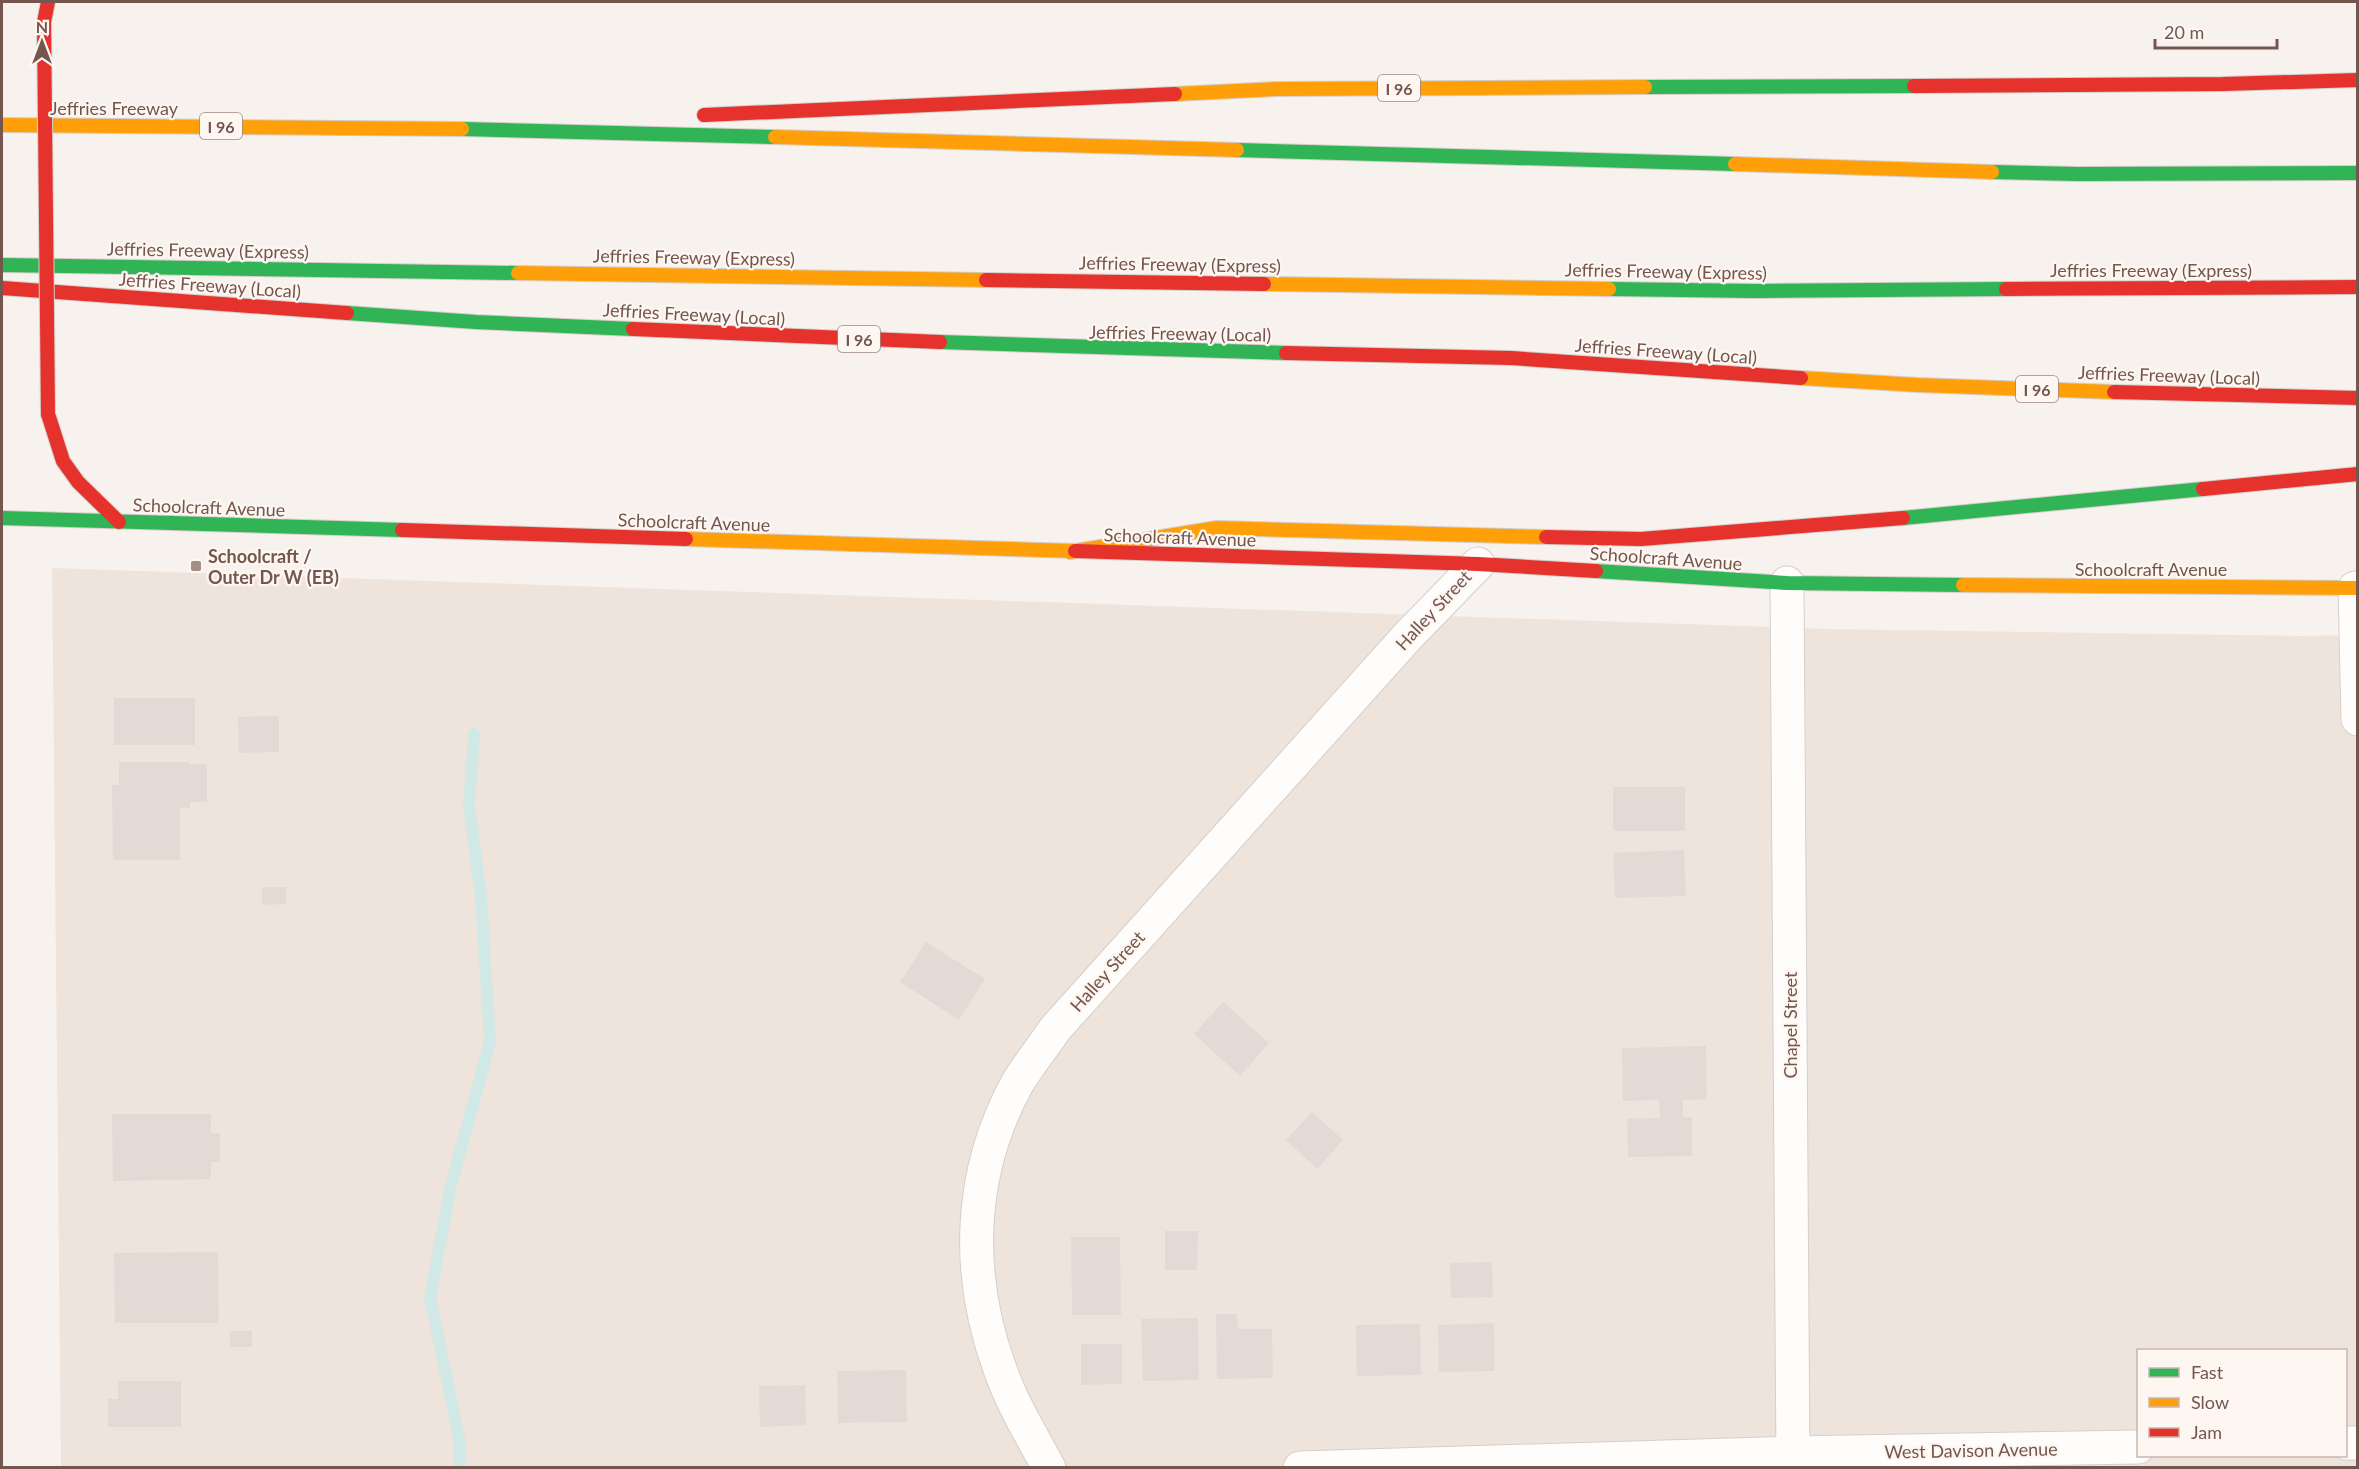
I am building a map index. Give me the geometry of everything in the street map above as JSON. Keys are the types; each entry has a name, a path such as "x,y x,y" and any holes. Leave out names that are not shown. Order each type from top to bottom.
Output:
{"main road":[{"path":"48,2 44,22 48,414 63,461 78,482 119,522"},
{"name":"I 96","path":"692,116 1277,89 2223,84 2358,80"},
{"name":"I 96","path":"441,128 621,119"},
{"name":"Jeffries Freeway","path":"2,125 441,128"},
{"name":"I 96","path":"441,128 2078,174 2358,173"},
{"name":"Jeffries Freeway (Express)","path":"2,266 1754,291 2358,287"},
{"name":"Jeffries Freeway (Local)","path":"2,288 488,322 1046,347 1511,358 1918,385 2358,398"},
{"path":"1070,552 1217,528 1641,539 1961,513 2358,474"},
{"name":"Schoolcraft Avenue","path":"2,518 1478,564 1787,583 2356,588"}],"street":[{"name":"Halley Street","path":"1049,1467 1001,1371 988,1332 979,1292 976,1212 982,1175 997,1127 1019,1081 1055,1029 1401,645 1478,564"},
{"name":"Chapel Street","path":"1787,583 1793,1460"},
{"path":"2356,588 2358,719"},
{"name":"West Davison Avenue","path":"1300,1467 1793,1460 2137,1447"}],"shaded area":[{"path":"52,568 1828,629 2357,635 2357,1467 61,1467"}],"building":[{"path":"114,698 195,698 195,745 114,745"},
{"path":"279,716 279,752 239,753 238,717"},
{"path":"119,762 207,764 207,802 190,802 190,808 180,808 180,860 113,860 112,785 119,785"},
{"path":"1613,787 1685,787 1685,831 1613,831"},
{"path":"1684,850 1686,896 1615,898 1613,853"},
{"path":"262,887 286,887 286,904 262,905"},
{"path":"926,942 985,979 959,1020 900,982"},
{"path":"1223,1002 1269,1043 1240,1076 1194,1034"},
{"path":"1706,1046 1707,1099 1683,1100 1683,1117 1692,1117 1692,1156 1628,1157 1627,1119 1660,1118 1659,1100 1623,1101 1622,1048"},
{"path":"1312,1112 1343,1140 1317,1169 1286,1140"},
{"path":"112,1114 211,1114 211,1133 220,1133 220,1162 211,1162 211,1179 113,1181"},
{"path":"1165,1231 1198,1231 1197,1270 1165,1270"},
{"path":"1071,1237 1120,1237 1121,1315 1072,1315"},
{"path":"218,1252 219,1323 115,1323 114,1253"},
{"path":"1492,1262 1493,1297 1451,1298 1450,1263"},
{"path":"1216,1314 1237,1314 1238,1329 1272,1329 1273,1378 1217,1379"},
{"path":"1198,1318 1199,1380 1143,1381 1141,1319"},
{"path":"1494,1323 1495,1371 1439,1372 1438,1325"},
{"path":"1420,1324 1421,1375 1357,1376 1356,1325"},
{"path":"230,1331 252,1331 252,1347 230,1347"},
{"path":"1081,1344 1122,1344 1122,1384 1081,1385"},
{"path":"906,1370 907,1422 838,1423 837,1371"},
{"path":"118,1381 181,1381 181,1427 108,1427 108,1399 118,1399"},
{"path":"805,1385 806,1425 760,1427 759,1386"}],"waterway":[{"path":"459,1468 460,1443 430,1297 451,1185 490,1042 481,896 469,805 474,734"}],"traffic: fast":[{"path":"1645,87 1914,86"},
{"path":"462,129 775,137"},
{"path":"1237,150 1735,164"},
{"path":"1992,172 2358,173"},
{"path":"2,265 518,273"},
{"path":"1609,289 1754,291 2006,289"},
{"path":"347,313 633,329"},
{"path":"940,342 1286,353"},
{"path":"1903,518 2203,489"},
{"path":"2,518 402,530"},
{"path":"1596,571 1787,583 1963,585"}],"traffic: slow":[{"path":"1175,94 1277,89 1645,87"},
{"path":"2,125 462,129"},
{"path":"775,137 1237,150"},
{"path":"1735,164 1992,172"},
{"path":"518,273 986,280"},
{"path":"1264,284 1609,289"},
{"path":"1801,378 2114,392"},
{"path":"1070,552 1217,528 1546,537"},
{"path":"686,539 1075,551"},
{"path":"1963,585 2358,588"}],"traffic: jam":[{"path":"48,2 44,22 48,414"},
{"path":"1914,86 2223,84 2358,80"},
{"path":"704,115 1175,94"},
{"path":"986,280 1264,284"},
{"path":"2006,289 2358,287"},
{"path":"2,288 347,313"},
{"path":"633,329 940,342"},
{"path":"1286,353 1511,358 1801,378"},
{"path":"2114,392 2358,398"},
{"path":"48,414 63,461 78,482 119,522"},
{"path":"2203,489 2358,474"},
{"path":"1546,537 1641,539 1903,518"},
{"path":"402,530 686,539"},
{"path":"1075,551 1478,564 1596,571"}],"place":[{"name":"Schoolcraft / Outer Dr W (EB)","path":"196,566"}]}
